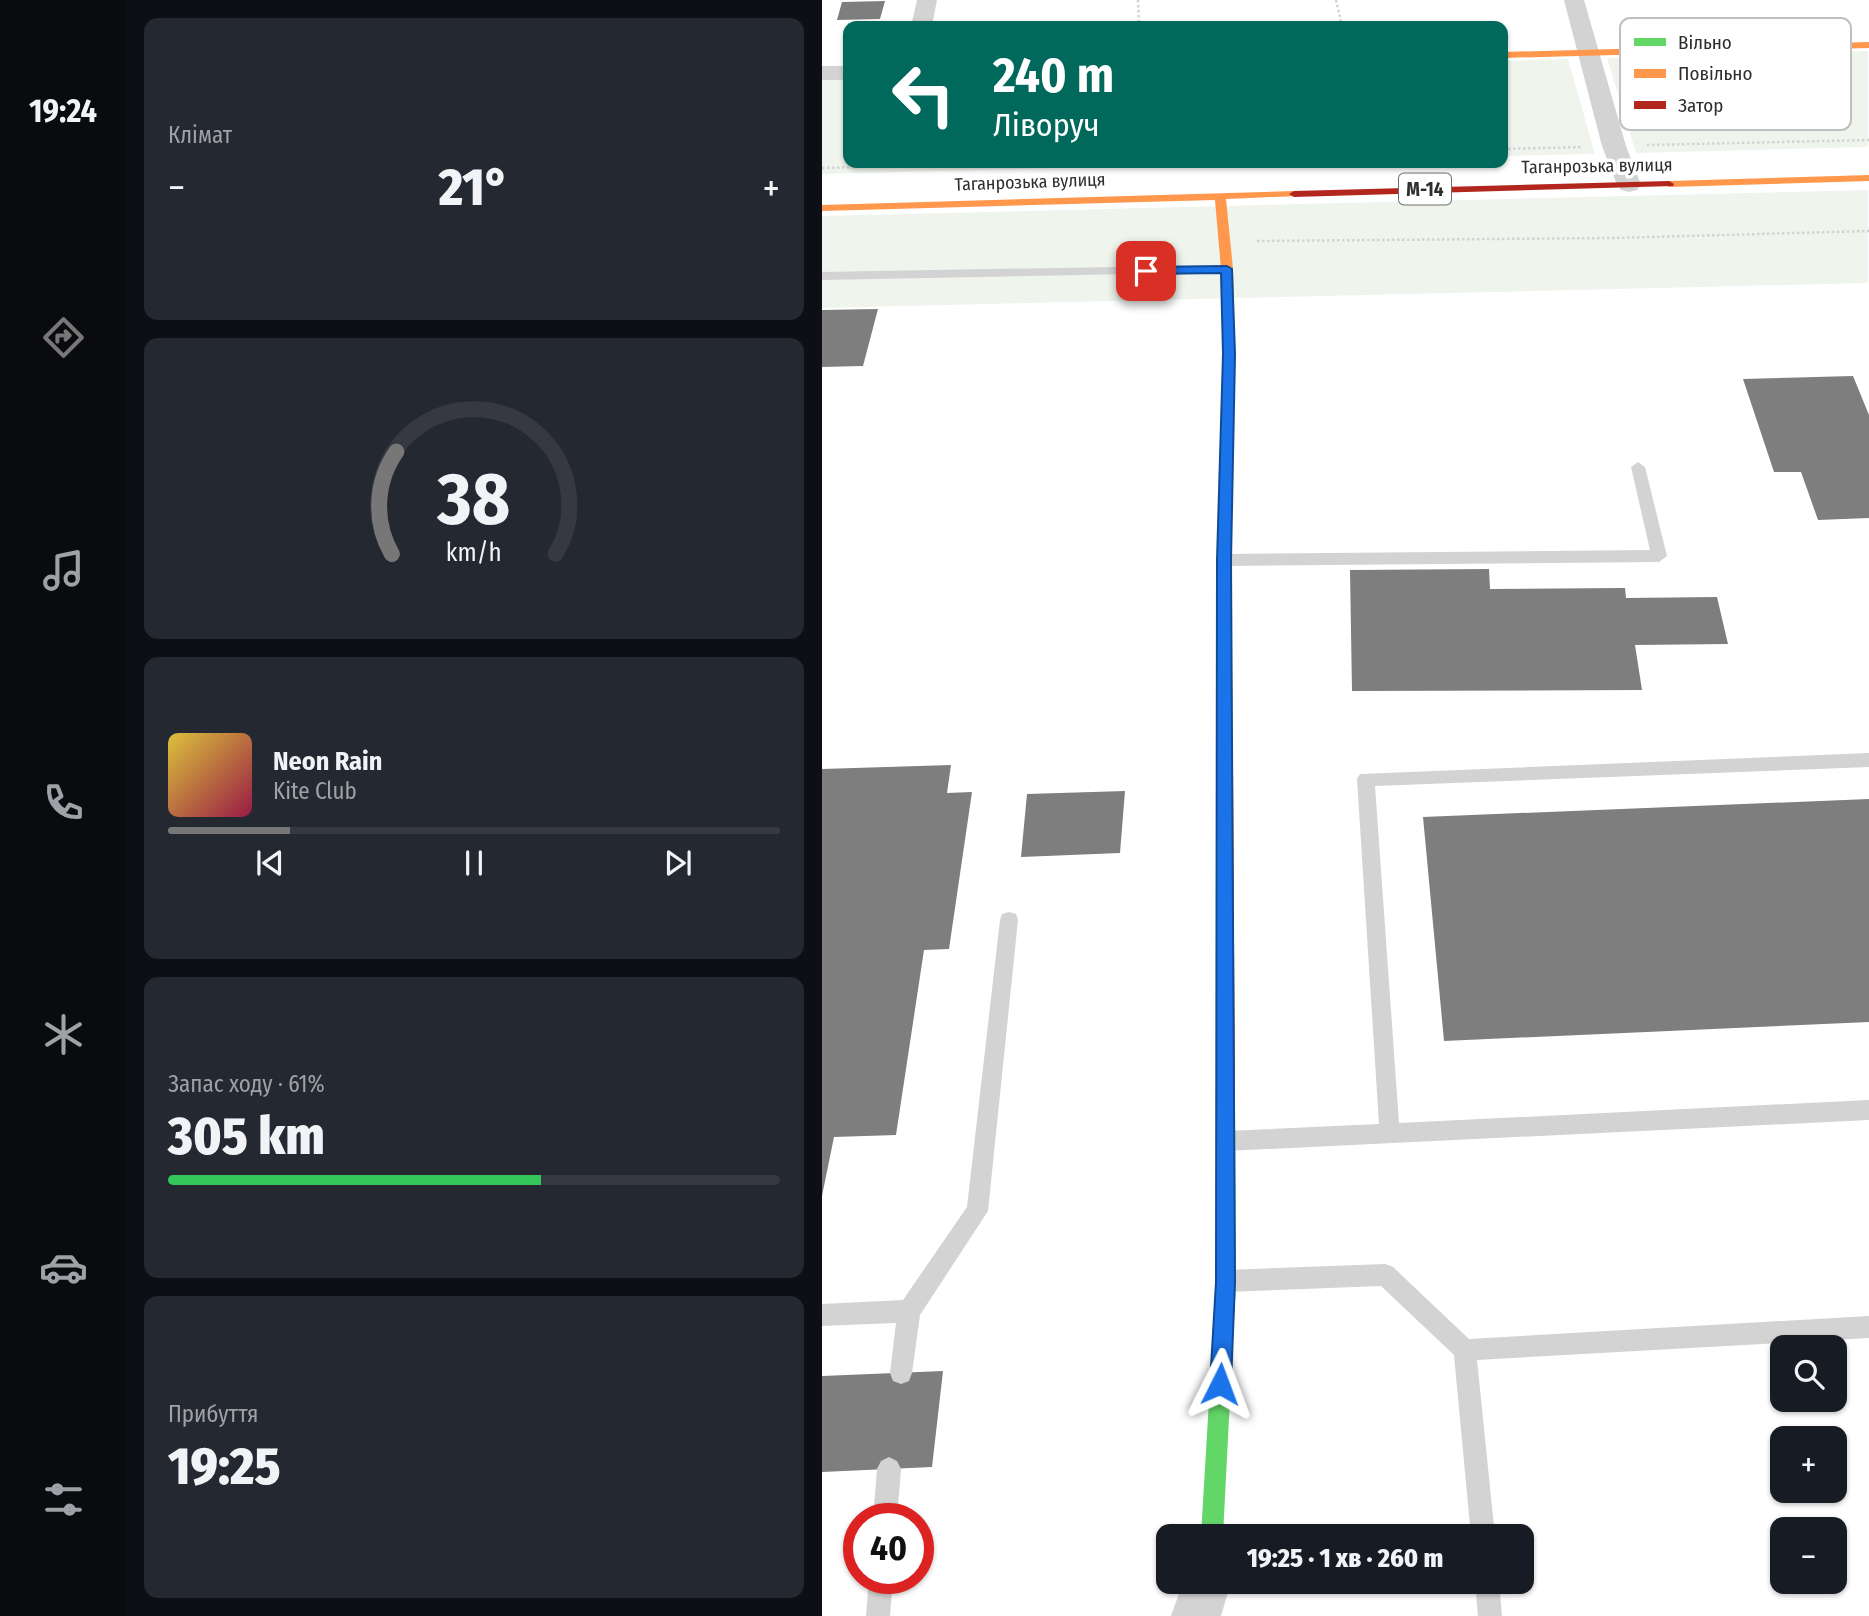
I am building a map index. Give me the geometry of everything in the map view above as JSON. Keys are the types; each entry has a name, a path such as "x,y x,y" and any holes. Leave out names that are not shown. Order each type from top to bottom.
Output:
{"main road":[{"path":"1508,55 1620,51"},
{"name":"Таганрозька вулиця","path":"822,208 1868,178"},
{"path":"1213,1524 1226,1282 1224,560 1229,354 1227,269 1220,196"}],"street":[{"path":"923,21 928,0"},
{"path":"1574,0 1614,146 1629,185"},
{"path":"822,73 843,73"},
{"path":"1196,1616 1205,1594"}],"lane":[{"path":"822,276 1227,269"},
{"path":"1224,560 1659,556 1638,467"},
{"path":"1390,1133 1366,779 1868,760"},
{"path":"901,1373 909,1311 977,1211 1009,920"},
{"path":"1226,1141 1868,1110"},
{"path":"1226,1282 1385,1275 1465,1350 1482,1524"},
{"path":"822,1315 909,1311"},
{"path":"1465,1350 1868,1327"},
{"path":"886,1503 888,1469"},
{"path":"878,1616 880,1594"},
{"path":"1488,1594 1490,1616"}],"path":[{"path":"1138,0 1139,21"},
{"path":"1336,0 1341,21"},
{"path":"1508,149 1868,140"},
{"path":"822,168 843,167"},
{"path":"1224,242 1613,238 1868,231"}],"shaded area":[{"path":"1851,51 1868,51 1868,147 1636,153 1629,130 1851,130"},
{"path":"1607,58 1620,58 1620,101"},
{"path":"1568,59 1595,154 1508,156 1508,61"},
{"path":"843,78 843,168 1060,168 822,174 822,79"},
{"path":"1868,190 1868,283 822,308 822,216"}],"building":[{"path":"885,1 880,19 837,20 842,2"},
{"path":"878,309 863,366 822,367 822,310"},
{"path":"1853,376 1869,415 1869,518 1818,520 1801,472 1774,472 1743,379"},
{"path":"1489,569 1490,589 1625,588 1626,598 1717,597 1728,644 1635,645 1642,690 1352,691 1350,570"},
{"path":"951,765 947,793 972,792 949,949 924,950 896,1135 834,1137 822,1196 822,769"},
{"path":"1125,791 1120,853 1021,857 1027,794"},
{"path":"1869,799 1869,1022 1444,1041 1423,817"},
{"path":"943,1371 932,1467 822,1472 822,1376"}],"traffic: fast":[{"path":"1225,771 1224,560 1229,367"},
{"path":"1213,1524 1226,1281 1226,1105"}],"traffic: slow":[{"path":"1851,45 1869,45"},
{"path":"1508,55 1620,52"},
{"path":"1669,184 1869,178"},
{"path":"822,208 1294,194"},
{"path":"1220,196 1227,269 1229,367"}],"traffic: jam":[{"path":"1294,194 1669,184"},
{"path":"1225,771 1226,1105"}],"route":[{"path":"1146,271 1227,269 1229,354 1224,560 1226,1282 1220,1384"}]}
